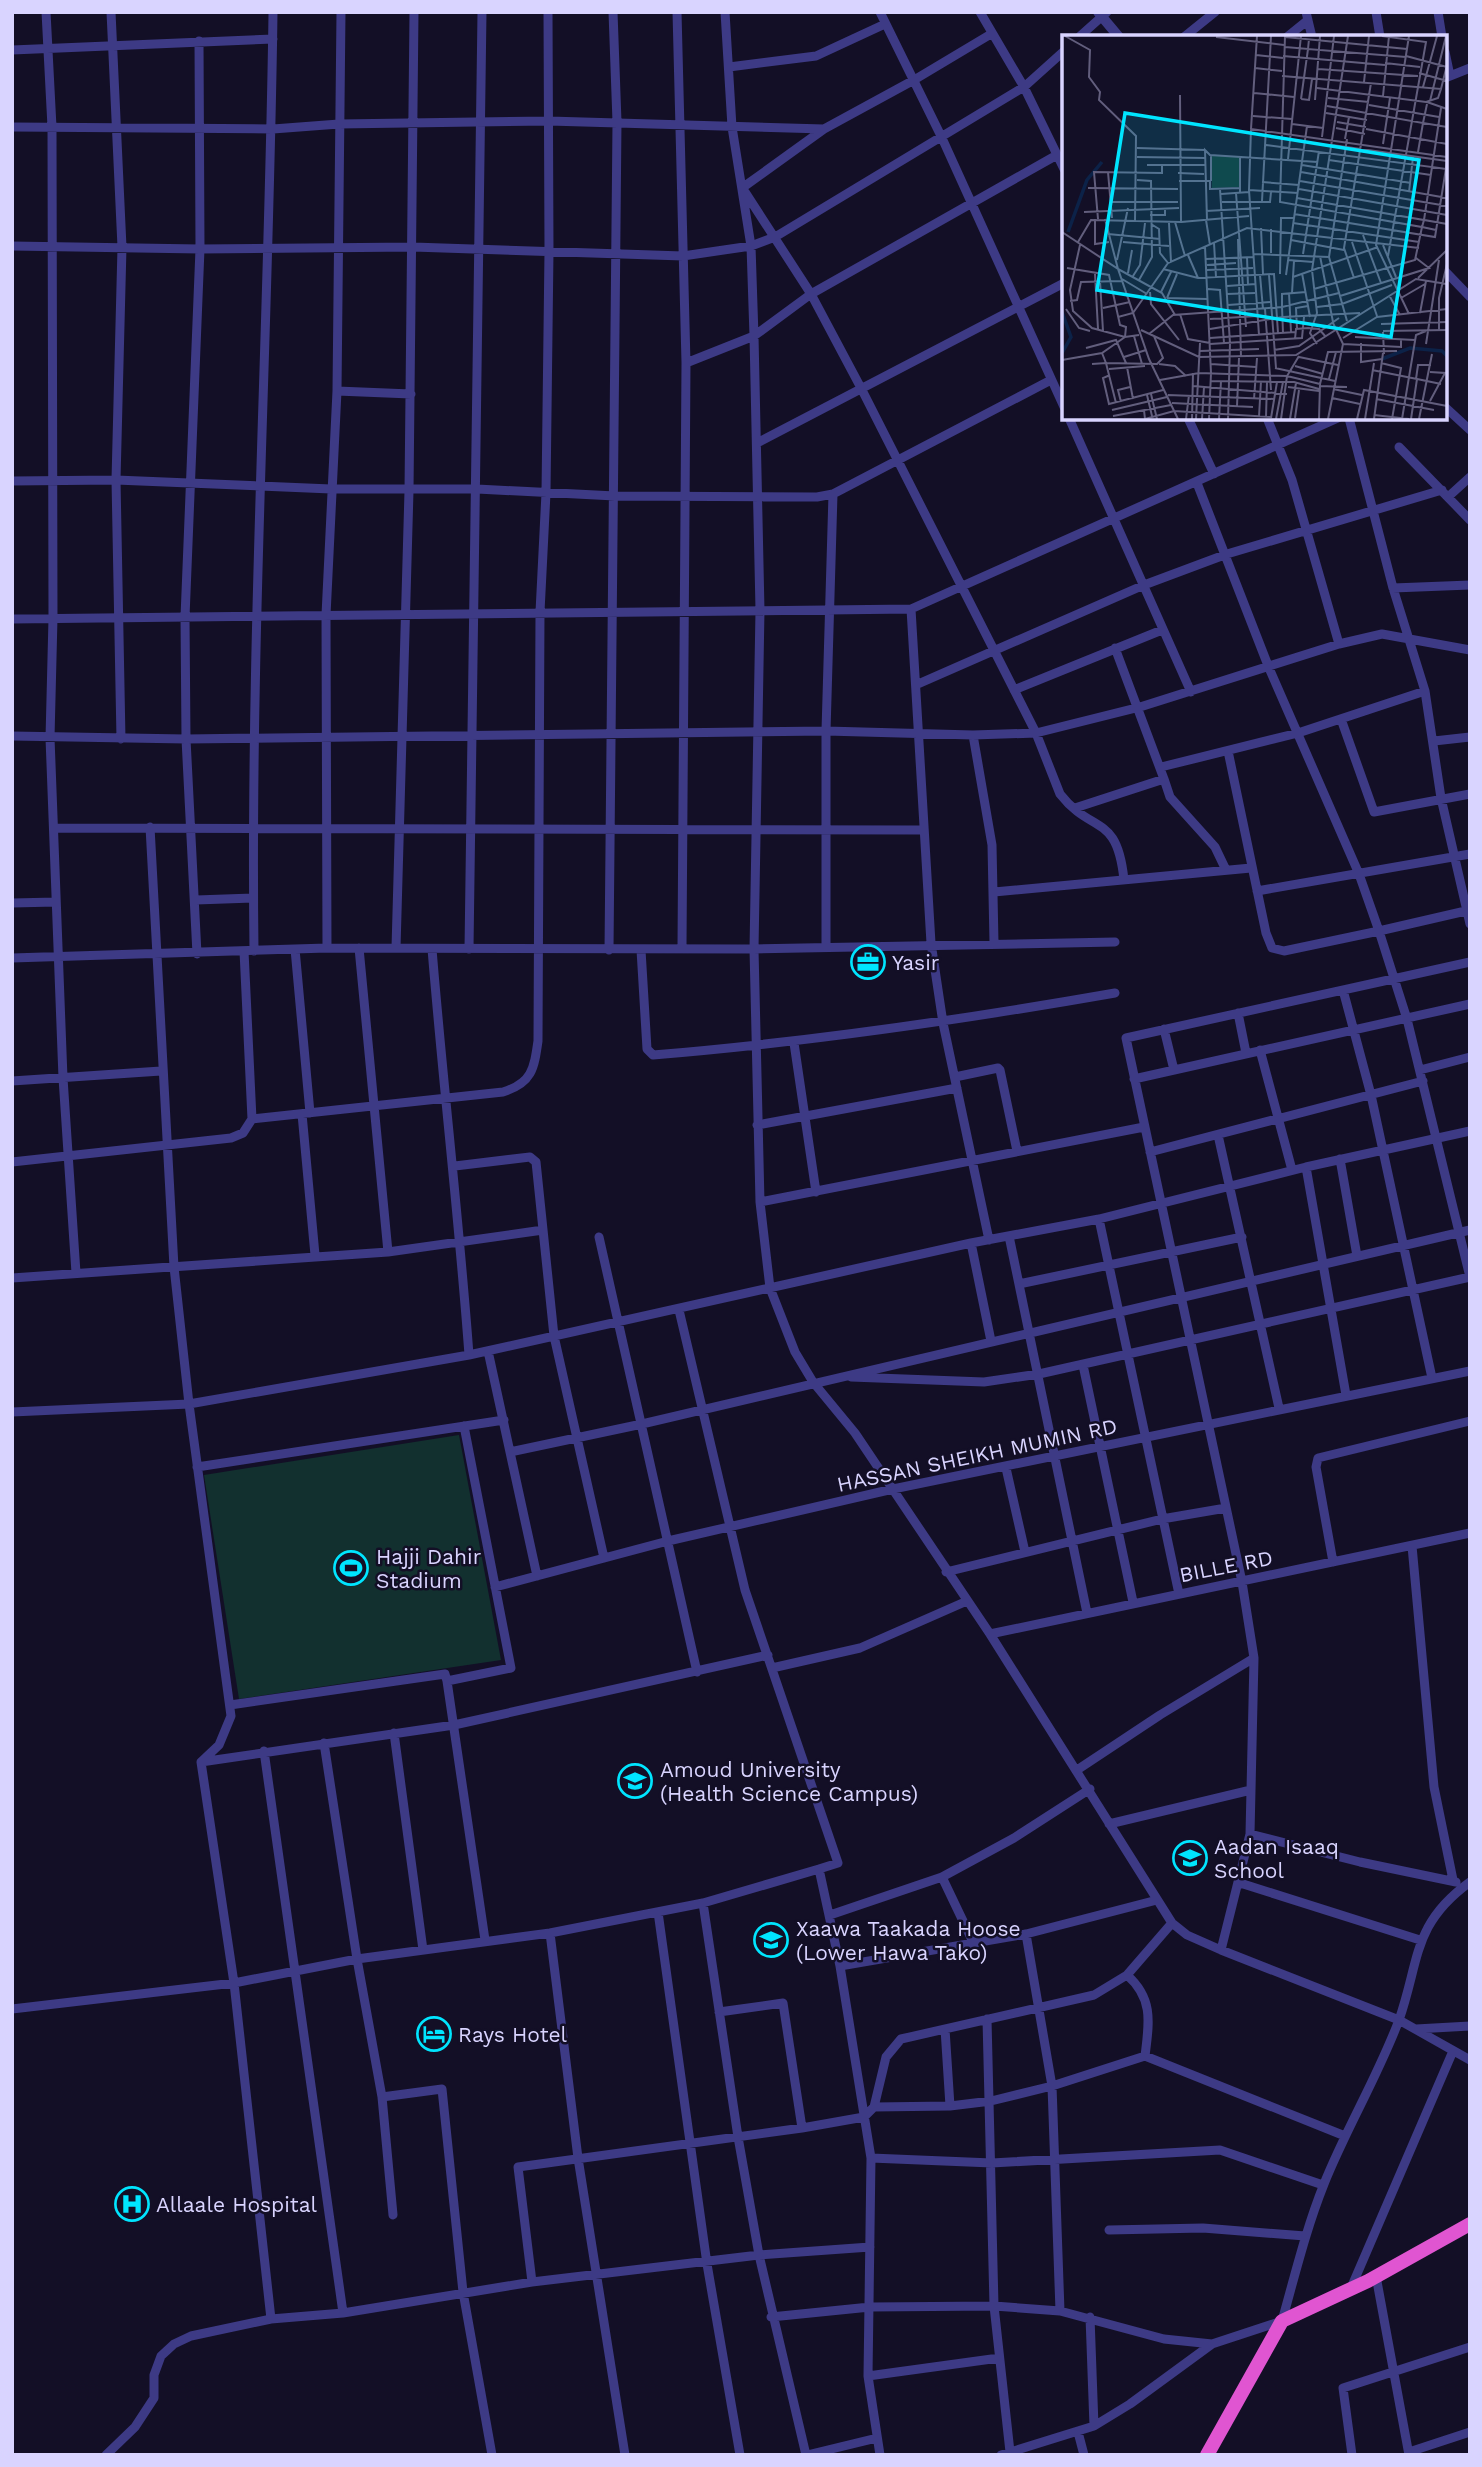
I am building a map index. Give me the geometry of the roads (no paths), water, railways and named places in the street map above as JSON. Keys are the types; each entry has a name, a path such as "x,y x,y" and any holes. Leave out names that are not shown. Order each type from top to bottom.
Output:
{"highway":[{"path":"1207,2455 1282,2321 1351,2289 1470,2224"}],"street":[{"path":"46,12 52,127 54,618 50,738 63,1078 76,1273"},
{"path":"111,12 122,247 116,480 121,739"},
{"path":"12,1162 231,1138 243,1133 252,1119 249,951 253,898 254,616 273,129 273,12"},
{"path":"327,947 326,615 337,391 341,12"},
{"path":"396,948 411,394 414,12"},
{"path":"469,949 482,12"},
{"path":"252,1119 503,1092 519,1087 535,1064 538,1041 540,612 546,493 549,251 548,12"},
{"path":"609,950 617,122 613,12"},
{"path":"677,12 686,363 682,948"},
{"path":"726,12 732,127 751,246 760,610 754,949 757,1125 760,1202 770,1289 795,1352 813,1382 855,1433 990,1634 1172,1923 1187,1935 1222,1950 1399,2020 1470,2060"},
{"path":"880,12 942,138 1062,403"},
{"path":"980,12 1024,87 1062,165"},
{"path":"1186,35 1214,12"},
{"path":"1376,12 1380,35"},
{"path":"1438,12 1442,35"},
{"path":"1081,35 1102,14 1118,35"},
{"path":"1289,35 1307,16"},
{"path":"1307,16 1312,35"},
{"path":"729,66 816,56 885,24"},
{"path":"742,188 824,129 991,34"},
{"path":"12,50 273,39"},
{"path":"197,954 186,739 185,617 200,249 199,41"},
{"path":"12,246 200,249 413,247 683,256 751,246 775,237 1024,87 1061,53"},
{"path":"1448,77 1470,68"},
{"path":"12,127 116,130 273,129 339,124 549,121 824,129"},
{"path":"686,363 754,336 811,293 1057,155"},
{"path":"742,188 811,293 861,388 959,586 1036,733 1060,794 1075,808 1101,825 1119,845 1124,880"},
{"path":"1447,273 1470,297"},
{"path":"757,443 1062,284"},
{"path":"12,481 116,480 409,491 477,489 615,496 817,497 833,494 896,458 1051,380"},
{"path":"337,391 411,394"},
{"path":"1447,409 1470,430"},
{"path":"1070,420 1191,692"},
{"path":"1189,420 1214,474"},
{"path":"1267,420 1279,444 1307,529 1339,644"},
{"path":"12,619 911,609 1333,420"},
{"path":"1350,420 1394,588 1425,691 1441,798 1470,924"},
{"path":"1399,447 1470,520"},
{"path":"918,684 1144,585 1227,554 1307,529 1445,494 1470,477"},
{"path":"839,1376 984,1382 1040,1374 1470,1277 1407,1019 1379,931 1359,874 1269,668 1227,554 1197,483"},
{"path":"826,947 826,731 833,494"},
{"path":"1394,588 1470,584"},
{"path":"911,609 918,684 923,830 931,943 943,1023 989,1240"},
{"path":"1014,690 1163,630"},
{"path":"12,736 186,739 538,733 1036,733 1140,708 1339,644 1382,634 1470,650"},
{"path":"1115,648 1140,708 1170,797 1216,847 1226,870"},
{"path":"1161,767 1298,733 1425,691"},
{"path":"1341,719 1374,811 1470,794"},
{"path":"972,735 992,845 994,943"},
{"path":"1434,741 1470,737"},
{"path":"1228,751 1251,868 1272,948 1279,951 1468,910"},
{"path":"1075,808 1164,779"},
{"path":"150,827 161,1071 174,1267 189,1404 231,1716 227,1732 219,1745 201,1762"},
{"path":"55,828 923,830"},
{"path":"1257,891 1470,854"},
{"path":"993,892 1251,868"},
{"path":"195,900 253,898"},
{"path":"12,903 56,902"},
{"path":"12,958 197,954 327,947 641,950 931,943 1115,942"},
{"path":"359,948 388,1252"},
{"path":"432,948 444,1097 455,1166 469,1355"},
{"path":"295,949 315,1255"},
{"path":"641,950 649,1054 794,1043 943,1023 1115,992"},
{"path":"1222,1950 1250,1834 1254,1658 1242,1582 1126,1038 1470,962"},
{"path":"1343,990 1371,1095 1432,1378"},
{"path":"1134,1079 1260,1050 1355,1032 1470,1004"},
{"path":"1238,1013 1246,1053"},
{"path":"1164,1029 1174,1070"},
{"path":"794,1043 816,1192"},
{"path":"1260,1050 1292,1170"},
{"path":"1420,1070 1470,1057"},
{"path":"955,1077 998,1068 1000,1070 1017,1151"},
{"path":"12,1081 161,1071"},
{"path":"1150,1152 1423,1081"},
{"path":"757,1125 957,1088"},
{"path":"760,1202 1144,1127"},
{"path":"12,1412 189,1404 469,1355 618,1324 971,1243 1099,1219 1231,1188 1292,1170 1470,1131"},
{"path":"1218,1135 1263,1325 1279,1408"},
{"path":"455,1166 533,1157 536,1162 554,1336 604,1558"},
{"path":"1339,1159 1357,1256"},
{"path":"1306,1167 1346,1395"},
{"path":"1099,1219 1179,1594"},
{"path":"12,1278 388,1252 543,1230"},
{"path":"510,1452 642,1424 1470,1230"},
{"path":"1009,1236 1040,1374 1054,1457 1087,1613"},
{"path":"599,1237 697,1672"},
{"path":"1019,1284 1242,1237"},
{"path":"971,1243 991,1341"},
{"path":"12,2009 234,1983 357,1959 550,1933 703,1903 838,1863 745,1590 679,1310"},
{"path":"488,1351 537,1576"},
{"path":"1083,1365 1133,1602"},
{"name":"HASSAN SHEIKH MUMIN RD","path":"495,1587 668,1541 893,1489 1470,1371"},
{"path":"197,1467 504,1420"},
{"path":"1333,1562 1317,1466 1318,1458 1470,1422"},
{"path":"447,1681 511,1668 464,1426"},
{"path":"1006,1468 1025,1552"},
{"path":"946,1572 1162,1519 1226,1508"},
{"name":"BILLE RD","path":"990,1634 1470,1533"},
{"path":"1412,1546 1434,1787 1453,1880"},
{"path":"772,1668 860,1648 967,1601"},
{"path":"201,1762 454,1725 768,1656"},
{"path":"1077,1770 1254,1658"},
{"path":"230,1705 445,1674 485,1940"},
{"path":"394,1733 423,1950"},
{"path":"324,1743 357,1959 382,2097 393,2215"},
{"path":"264,1751 343,2313"},
{"path":"201,1762 234,1983 271,2319"},
{"path":"830,1915 942,1877 1014,1838 1090,1789"},
{"path":"1109,1824 1251,1790"},
{"path":"987,2019 994,2306 1005,2453 1031,2450 1094,2426 1130,2404 1212,2344 1282,2321 1305,2236 1323,2185 1399,2020 1420,1940 1435,1914 1466,1885 1250,1834"},
{"path":"819,1868 840,1966 871,2158 868,2376 880,2455"},
{"path":"942,1877 973,1942"},
{"path":"1240,1882 1420,1940"},
{"path":"840,1966 1026,1934 1157,1900"},
{"path":"703,1903 759,2256 771,2317 806,2455 877,2438"},
{"path":"658,1912 707,2264 740,2455"},
{"path":"532,2282 518,2167 691,2145 864,2117 874,2107 882,2068 892,2047 901,2039 1094,1995 1127,1975 1172,1923"},
{"path":"550,1933 578,2158 625,2455"},
{"path":"1026,1934 1041,2008 1052,2086 1060,2311"},
{"path":"1127,1975 1142,1988 1147,2004 1149,2022 1145,2056"},
{"path":"719,2012 783,2003 802,2128"},
{"path":"1415,2029 1470,2026"},
{"path":"944,2029 950,2106"},
{"path":"1351,2289 1453,2052"},
{"path":"874,2107 950,2106 991,2101 1052,2086 1145,2056 1345,2136"},
{"path":"382,2097 442,2089 463,2292 492,2455"},
{"path":"871,2158 992,2163 1220,2150 1323,2185"},
{"path":"1109,2230 1203,2228 1305,2236"},
{"path":"106,2455 146,2413 154,2398 154,2375 161,2356 174,2344 191,2336 271,2319 343,2313 532,2282 759,2256 870,2247"},
{"path":"1376,2276 1409,2454 1470,2432"},
{"path":"771,2317 870,2307 994,2306 1060,2311 1164,2339 1212,2344"},
{"path":"1090,2317 1094,2426"},
{"path":"1352,2455 1343,2388 1470,2347"},
{"path":"868,2376 999,2358"},
{"path":"1078,2432 1084,2455"}],"place":[{"name":"Yasir","path":"868,962"},
{"name":"Hajji Dahir Stadium","path":"351,1568"},
{"name":"Amoud University (Health Science Campus)","path":"635,1781"},
{"name":"Aadan Isaaq School","path":"1190,1858"},
{"name":"Xaawa Taakada Hoose (Lower Hawa Tako)","path":"771,1940"},
{"name":"Rays Hotel","path":"434,2034"},
{"name":"Allaale Hospital","path":"132,2204"}]}
